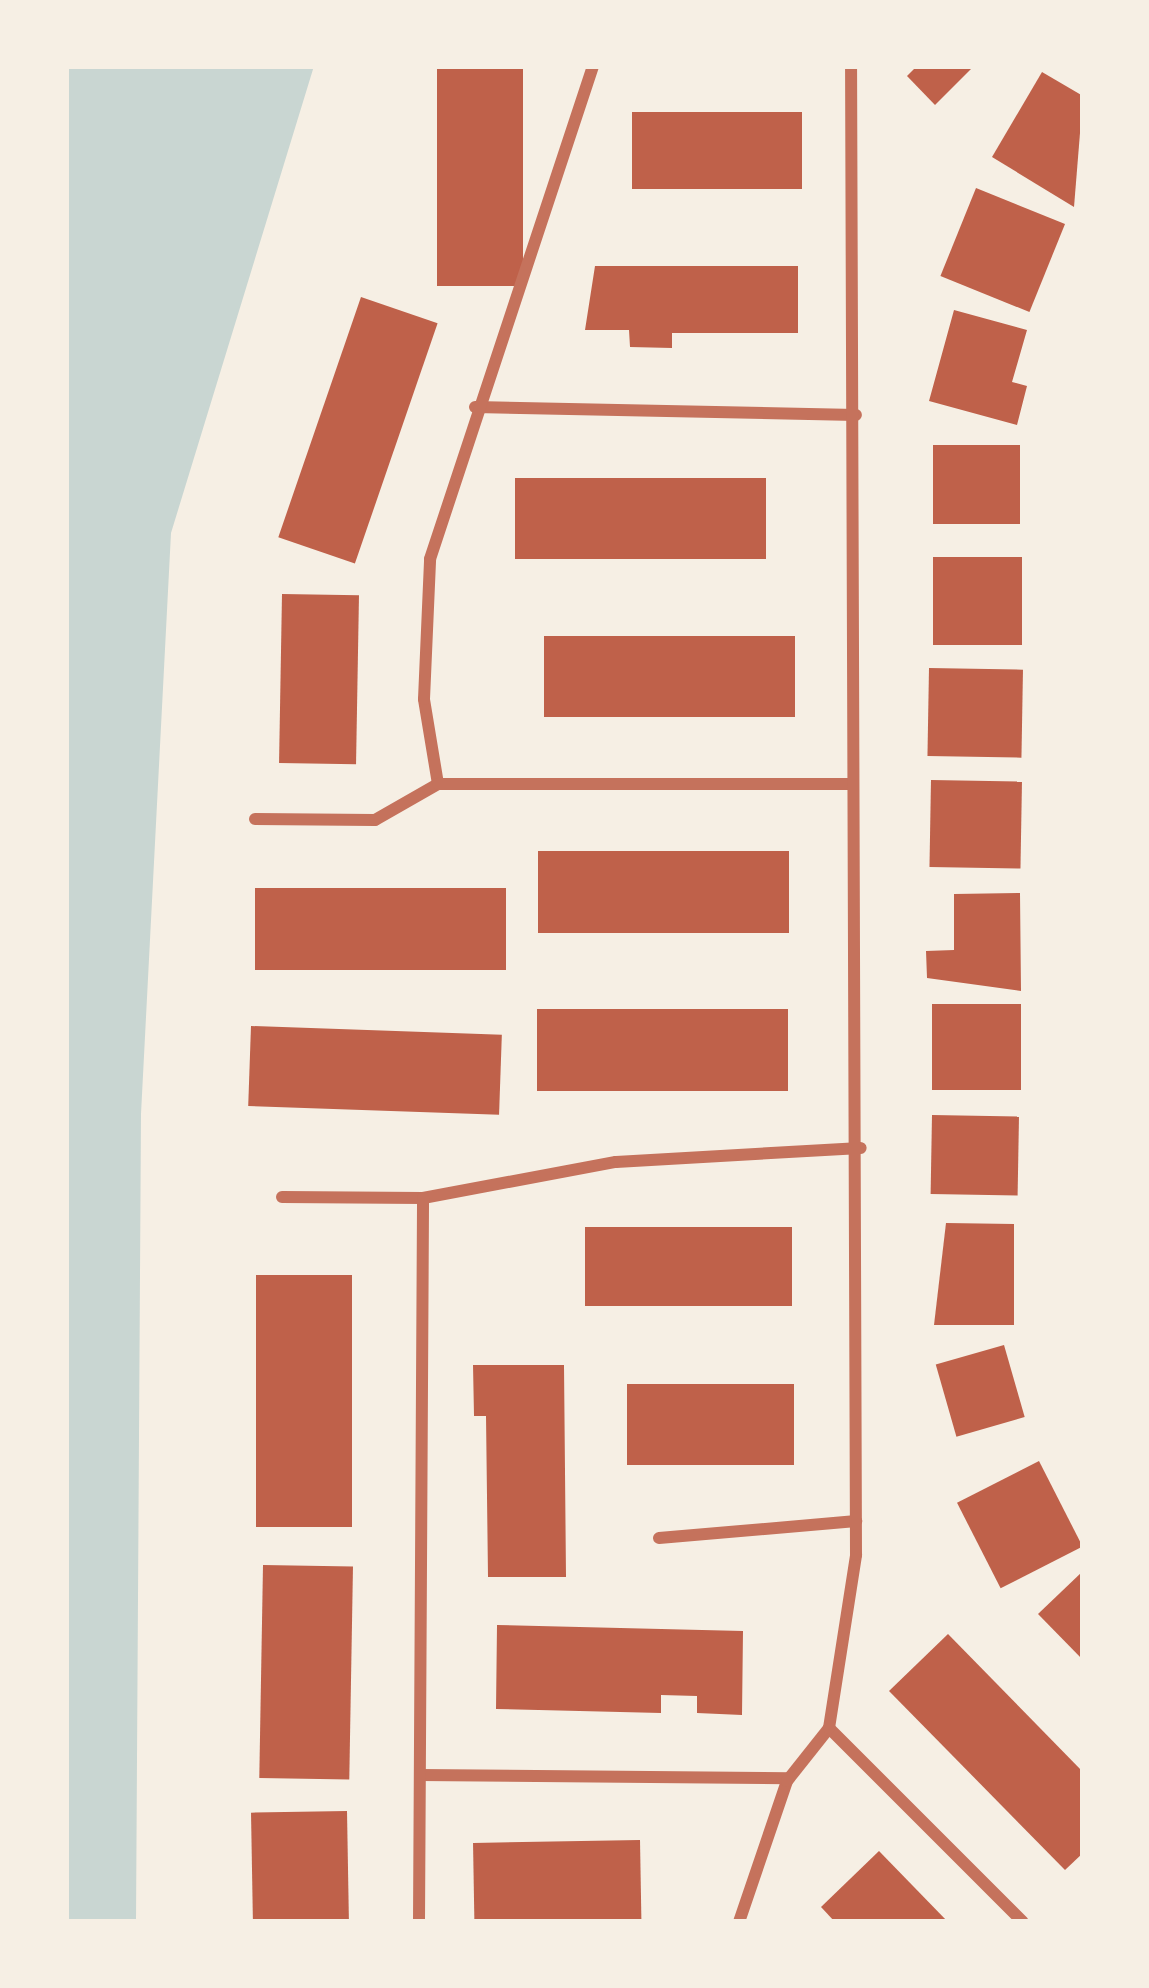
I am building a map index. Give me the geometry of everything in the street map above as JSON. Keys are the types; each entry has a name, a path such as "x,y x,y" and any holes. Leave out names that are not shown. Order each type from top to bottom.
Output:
{"street":[{"path":"438,784 423,616 475,407 593,66"},
{"path":"740,1922 789,1778 829,1728 856,1520 861,1148 849,784 856,415 851,66"},
{"path":"475,407 856,415"},
{"path":"255,819 376,820 438,784 849,784"},
{"path":"282,1197 422,1198 616,1162 861,1148"},
{"path":"418,1922 422,1198"},
{"path":"659,1538 856,1520"},
{"path":"829,1728 1023,1922"},
{"path":"420,1775 789,1778"}],"shaded area":[{"path":"66,66 314,66 171,533 141,1114 136,1922 66,1922"}],"building":[{"path":"437,66 523,66 523,286 437,286"},
{"path":"917,66 974,66 935,105 907,76"},
{"path":"1042,72 1083,96 1074,207 992,157"},
{"path":"632,112 802,112 802,189 632,189"},
{"path":"976,188 1065,224 1029,312 940,276"},
{"path":"595,266 798,266 798,333 672,333 672,348 630,347 629,330 585,330"},
{"path":"361,297 438,323 355,564 278,537"},
{"path":"954,310 1027,330 1012,382 1027,386 1017,425 929,401"},
{"path":"933,445 1020,445 1020,524 933,524"},
{"path":"515,478 766,478 766,559 515,559"},
{"path":"933,557 1022,557 1022,645 933,645"},
{"path":"282,594 359,595 356,764 279,763"},
{"path":"544,636 795,636 795,717 544,717"},
{"path":"929,668 1023,670 1021,758 927,756"},
{"path":"931,780 1022,782 1020,869 929,867"},
{"path":"538,851 789,851 789,933 538,933"},
{"path":"255,888 506,888 506,970 255,970"},
{"path":"1020,893 1021,991 927,978 926,951 954,950 954,894"},
{"path":"932,1004 1021,1004 1021,1090 932,1090"},
{"path":"537,1009 788,1009 788,1091 537,1091"},
{"path":"251,1026 502,1035 499,1115 248,1106"},
{"path":"932,1115 1019,1117 1018,1196 931,1194"},
{"path":"946,1223 1014,1224 1014,1325 934,1325"},
{"path":"585,1227 792,1227 792,1306 585,1306"},
{"path":"256,1275 352,1275 352,1527 256,1527"},
{"path":"1004,1345 1025,1417 956,1437 936,1365"},
{"path":"473,1365 564,1365 566,1577 488,1577 486,1416 474,1416"},
{"path":"627,1384 794,1384 794,1465 627,1465"},
{"path":"1039,1461 1083,1547 1001,1588 957,1503"},
{"path":"263,1565 353,1567 349,1780 259,1778"},
{"path":"1083,1571 1083,1660 1038,1614"},
{"path":"497,1625 743,1631 742,1715 697,1713 697,1696 661,1695 661,1713 496,1709"},
{"path":"948,1634 1083,1772 1083,1853 1065,1870 889,1691"},
{"path":"347,1811 349,1922 253,1922 251,1813"},
{"path":"640,1840 641,1922 474,1922 473,1843"},
{"path":"879,1851 948,1922 835,1922 821,1907"}]}
